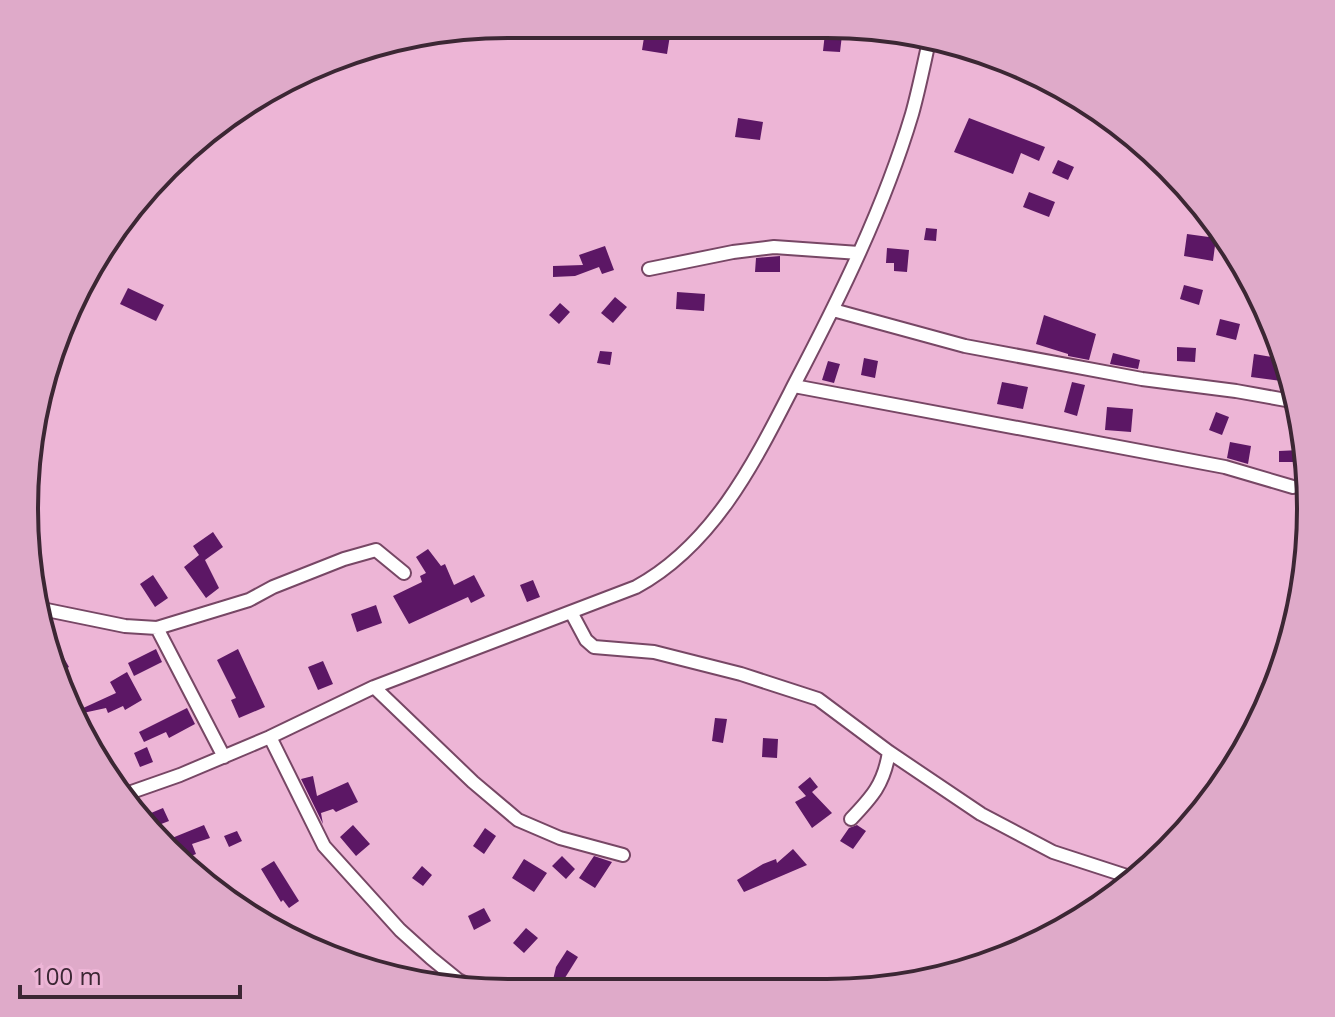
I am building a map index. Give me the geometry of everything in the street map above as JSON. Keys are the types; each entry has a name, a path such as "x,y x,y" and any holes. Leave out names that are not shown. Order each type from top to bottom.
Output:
{"street":[{"path":"132,791 224,757 374,687 649,580 669,564 719,515 761,449 833,310 859,253 912,113 927,49"},
{"path":"649,269 774,247 859,253"},
{"path":"833,310 965,346 1142,379 1284,400"},
{"path":"794,386 1225,467 1293,487"},
{"path":"49,611 125,626 157,628 249,600 273,587 344,559 376,550 404,573"},
{"path":"571,612 586,640 594,647 654,652 741,674 818,699 981,814 1053,852 1122,874"},
{"path":"157,628 224,757"},
{"path":"374,687 473,782 518,820 560,838 623,855"},
{"path":"270,737 324,846 410,939 453,976"},
{"path":"851,819 876,793 889,752"}],"building":[{"path":"644,38 670,38 667,54 642,50"},
{"path":"824,38 842,39 840,52 823,51"},
{"path":"738,118 763,122 760,140 735,137"},
{"path":"969,118 1045,147 1039,161 1021,153 1013,174 954,152"},
{"path":"1058,160 1074,167 1068,180 1052,173"},
{"path":"1029,192 1055,202 1049,217 1023,207"},
{"path":"926,228 937,229 936,241 924,240"},
{"path":"1187,234 1211,237 1215,243 1213,261 1184,256"},
{"path":"605,246 614,270 602,274 599,267 575,276 553,277 553,266 583,265 579,255"},
{"path":"887,248 909,250 907,272 894,271 894,263 886,263"},
{"path":"780,256 780,272 755,272 756,258"},
{"path":"1184,285 1203,290 1199,305 1180,299"},
{"path":"128,288 164,305 156,321 120,304"},
{"path":"677,292 705,294 704,311 676,309"},
{"path":"615,297 627,307 613,323 601,313"},
{"path":"560,303 570,312 559,324 549,315"},
{"path":"1044,315 1096,334 1089,360 1036,344"},
{"path":"1220,319 1240,324 1236,340 1216,335"},
{"path":"1177,347 1196,348 1195,362 1177,361"},
{"path":"600,351 612,352 610,365 597,363"},
{"path":"1113,353 1140,360 1138,369 1110,364"},
{"path":"1254,354 1272,357 1279,381 1251,377"},
{"path":"864,358 878,361 875,378 861,375"},
{"path":"828,361 840,364 834,383 822,380"},
{"path":"1002,382 1028,387 1023,409 997,404"},
{"path":"1072,382 1085,385 1077,416 1064,412"},
{"path":"1107,407 1133,409 1131,432 1105,430"},
{"path":"1216,412 1229,417 1222,435 1209,430"},
{"path":"1230,442 1251,446 1248,464 1227,458"},
{"path":"1293,450 1294,462 1279,462 1279,451"},
{"path":"213,532 223,547 205,560 219,588 206,598 184,567 199,555 193,546"},
{"path":"428,549 441,566 445,564 454,585 474,575 485,596 471,603 468,597 409,624 393,596 422,582 420,576 426,573 416,557"},
{"path":"153,575 168,598 155,607 140,584"},
{"path":"533,580 540,597 527,602 520,585"},
{"path":"376,605 382,623 357,632 351,614"},
{"path":"156,649 162,662 134,676 128,663"},
{"path":"238,649 265,707 239,718 231,700 236,698 217,660"},
{"path":"323,661 333,684 318,690 308,667"},
{"path":"127,672 142,700 125,710 123,706 108,713 106,708 85,713 83,708 116,693 110,682"},
{"path":"187,708 195,724 169,738 166,732 144,742 139,732"},
{"path":"715,718 727,719 723,743 712,741"},
{"path":"763,738 778,739 777,758 762,757"},
{"path":"147,747 153,762 140,767 134,753"},
{"path":"313,776 317,796 348,782 358,802 336,812 333,809 321,813 323,824 301,779"},
{"path":"810,777 818,787 812,792 832,813 812,828 795,802 806,796 798,787"},
{"path":"163,808 169,821 160,824 151,813"},
{"path":"204,825 210,838 192,844 196,854 192,856 173,838"},
{"path":"353,825 370,844 356,856 340,837"},
{"path":"857,825 866,831 853,849 840,841 849,828"},
{"path":"485,828 496,836 484,854 473,846"},
{"path":"237,831 242,841 229,847 224,836"},
{"path":"793,849 807,865 744,892 737,880 763,864 776,859 777,863"},
{"path":"562,856 575,869 566,879 552,866"},
{"path":"594,856 612,862 595,888 579,878"},
{"path":"524,859 547,873 534,892 512,878"},
{"path":"274,861 299,901 289,908 283,900 281,902 261,869"},
{"path":"422,866 432,875 423,886 412,878"},
{"path":"484,908 491,921 474,930 468,916"},
{"path":"526,928 538,938 524,953 513,943"},
{"path":"567,950 578,957 564,979 553,979 556,967"}]}
